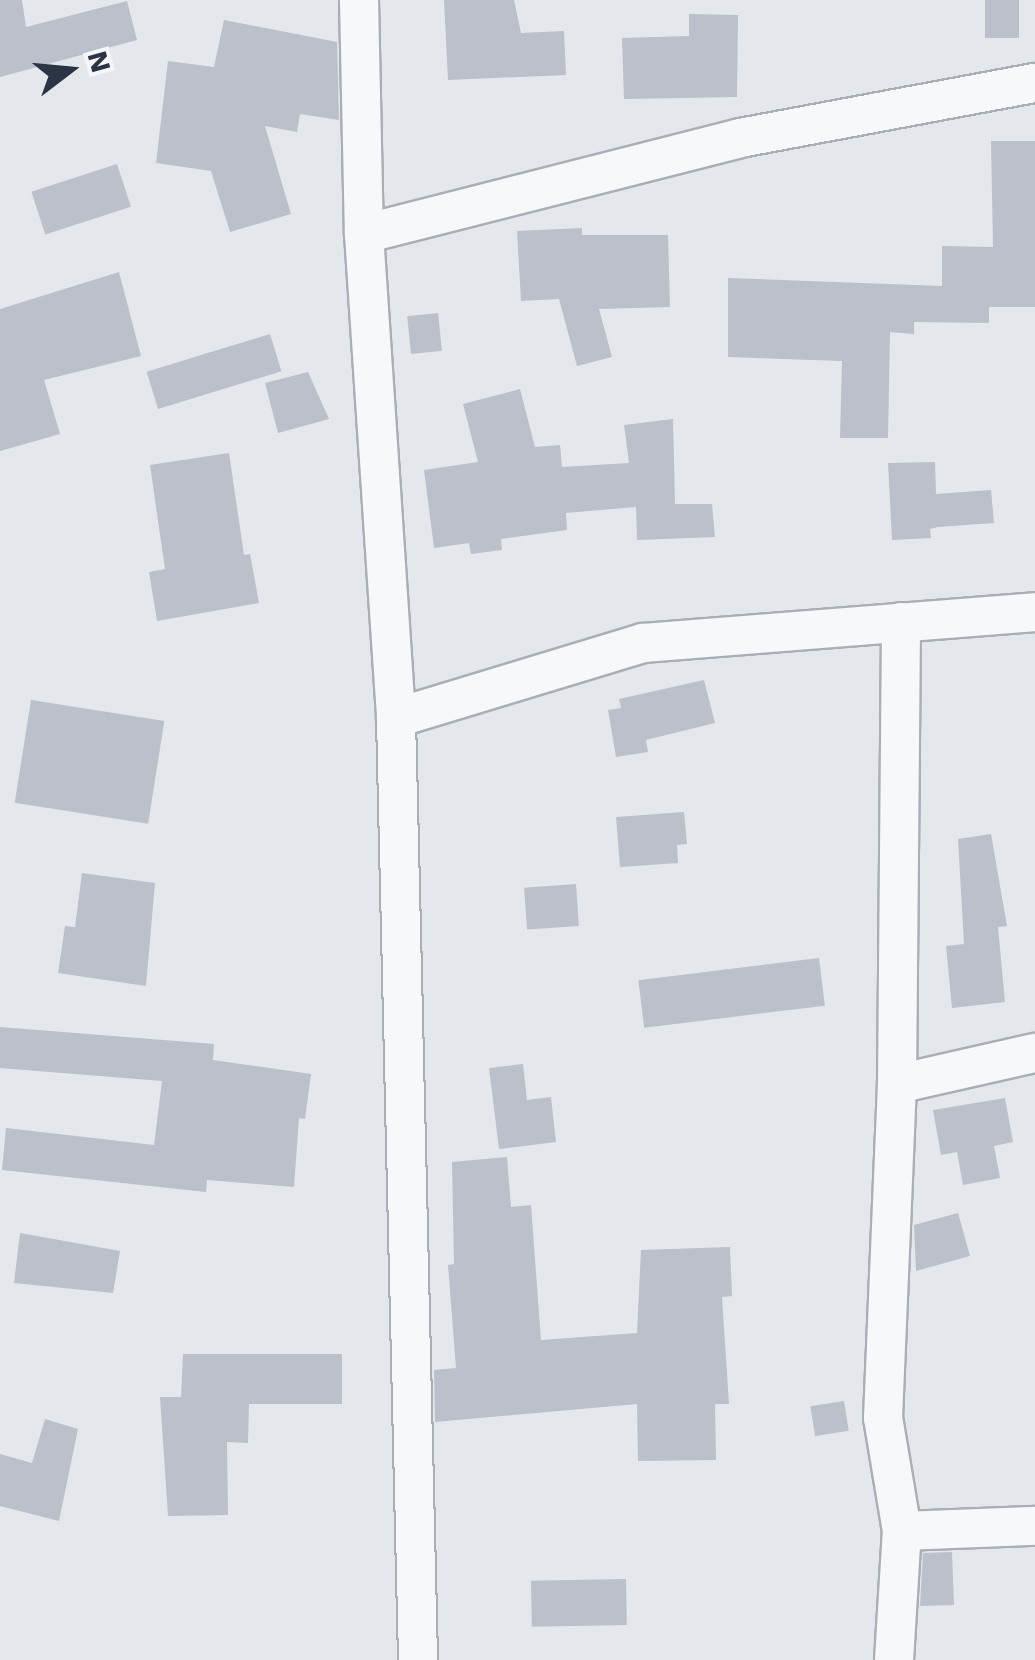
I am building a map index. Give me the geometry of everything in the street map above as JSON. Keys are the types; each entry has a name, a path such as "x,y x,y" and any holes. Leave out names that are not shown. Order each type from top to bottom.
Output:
{"street":[{"path":"359,0 364,234 396,718 418,1660"},
{"path":"364,234 740,138 1035,83"},
{"path":"396,718 643,643 1035,612"},
{"path":"894,1660 902,1530 883,1418 897,1084 901,622"},
{"path":"897,1084 1035,1053"},
{"path":"902,1530 1035,1526"}],"building":[{"path":"0,0 22,0 26,27 127,1 137,40 0,77"},
{"path":"444,0 514,0 521,33 564,31 566,75 448,80"},
{"path":"985,0 1019,0 1019,38 985,38"},
{"path":"689,14 738,15 737,97 624,99 622,38 689,36"},
{"path":"224,20 337,42 339,120 300,114 297,132 265,126 291,214 230,232 211,171 156,163 168,61 214,67"},
{"path":"991,141 1035,141 1035,307 989,307 989,323 914,322 914,334 890,332 888,438 840,438 842,361 728,357 728,278 942,286 942,246 993,247"},
{"path":"117,164 131,207 45,235 31,192"},
{"path":"582,228 582,235 668,235 670,307 599,309 612,357 577,366 559,299 521,301 517,231"},
{"path":"119,272 141,356 44,380 60,434 0,451 0,309"},
{"path":"438,313 442,351 411,354 407,316"},
{"path":"270,334 281,371 158,409 147,372"},
{"path":"308,372 329,419 278,433 265,383"},
{"path":"520,389 535,447 560,445 562,467 629,463 624,425 673,419 675,504 712,504 715,537 637,540 636,507 566,513 567,530 501,539 502,550 471,554 469,543 434,548 424,470 478,462 463,404"},
{"path":"229,453 244,555 250,554 259,603 157,621 149,572 165,569 150,465"},
{"path":"935,462 936,494 991,490 994,523 938,527 930,529 931,538 892,540 888,463"},
{"path":"704,680 715,723 646,740 648,752 616,757 608,710 621,708 619,699"},
{"path":"31,700 164,721 148,824 15,803"},
{"path":"684,812 687,844 677,845 678,863 620,867 616,817"},
{"path":"991,834 1007,926 998,927 1005,1002 952,1008 946,946 964,944 958,839"},
{"path":"82,873 155,883 146,986 58,973 65,926 75,927"},
{"path":"576,884 579,926 527,930 524,888"},
{"path":"819,958 825,1006 644,1028 638,980"},
{"path":"0,1027 214,1044 213,1060 311,1074 305,1119 299,1118 294,1187 207,1180 206,1192 2,1170 6,1128 154,1145 162,1081 0,1068"},
{"path":"523,1064 527,1100 551,1097 556,1142 499,1149 489,1068"},
{"path":"1005,1098 1013,1142 994,1146 1000,1178 963,1185 957,1152 941,1155 933,1110"},
{"path":"507,1157 511,1207 531,1205 541,1340 637,1333 641,1250 730,1247 732,1296 722,1297 729,1404 715,1404 716,1460 638,1461 637,1404 435,1422 434,1370 456,1368 448,1265 454,1264 452,1162"},
{"path":"958,1213 970,1256 916,1271 914,1225"},
{"path":"20,1233 120,1251 113,1293 14,1283"},
{"path":"183,1354 342,1354 342,1404 249,1404 248,1443 227,1442 228,1515 168,1516 160,1397 181,1397"},
{"path":"844,1401 849,1431 815,1436 810,1406"},
{"path":"45,1419 78,1429 59,1521 0,1506 0,1454 32,1463"},
{"path":"952,1552 954,1605 920,1606 923,1553"},
{"path":"626,1579 627,1625 532,1627 531,1581"}]}
